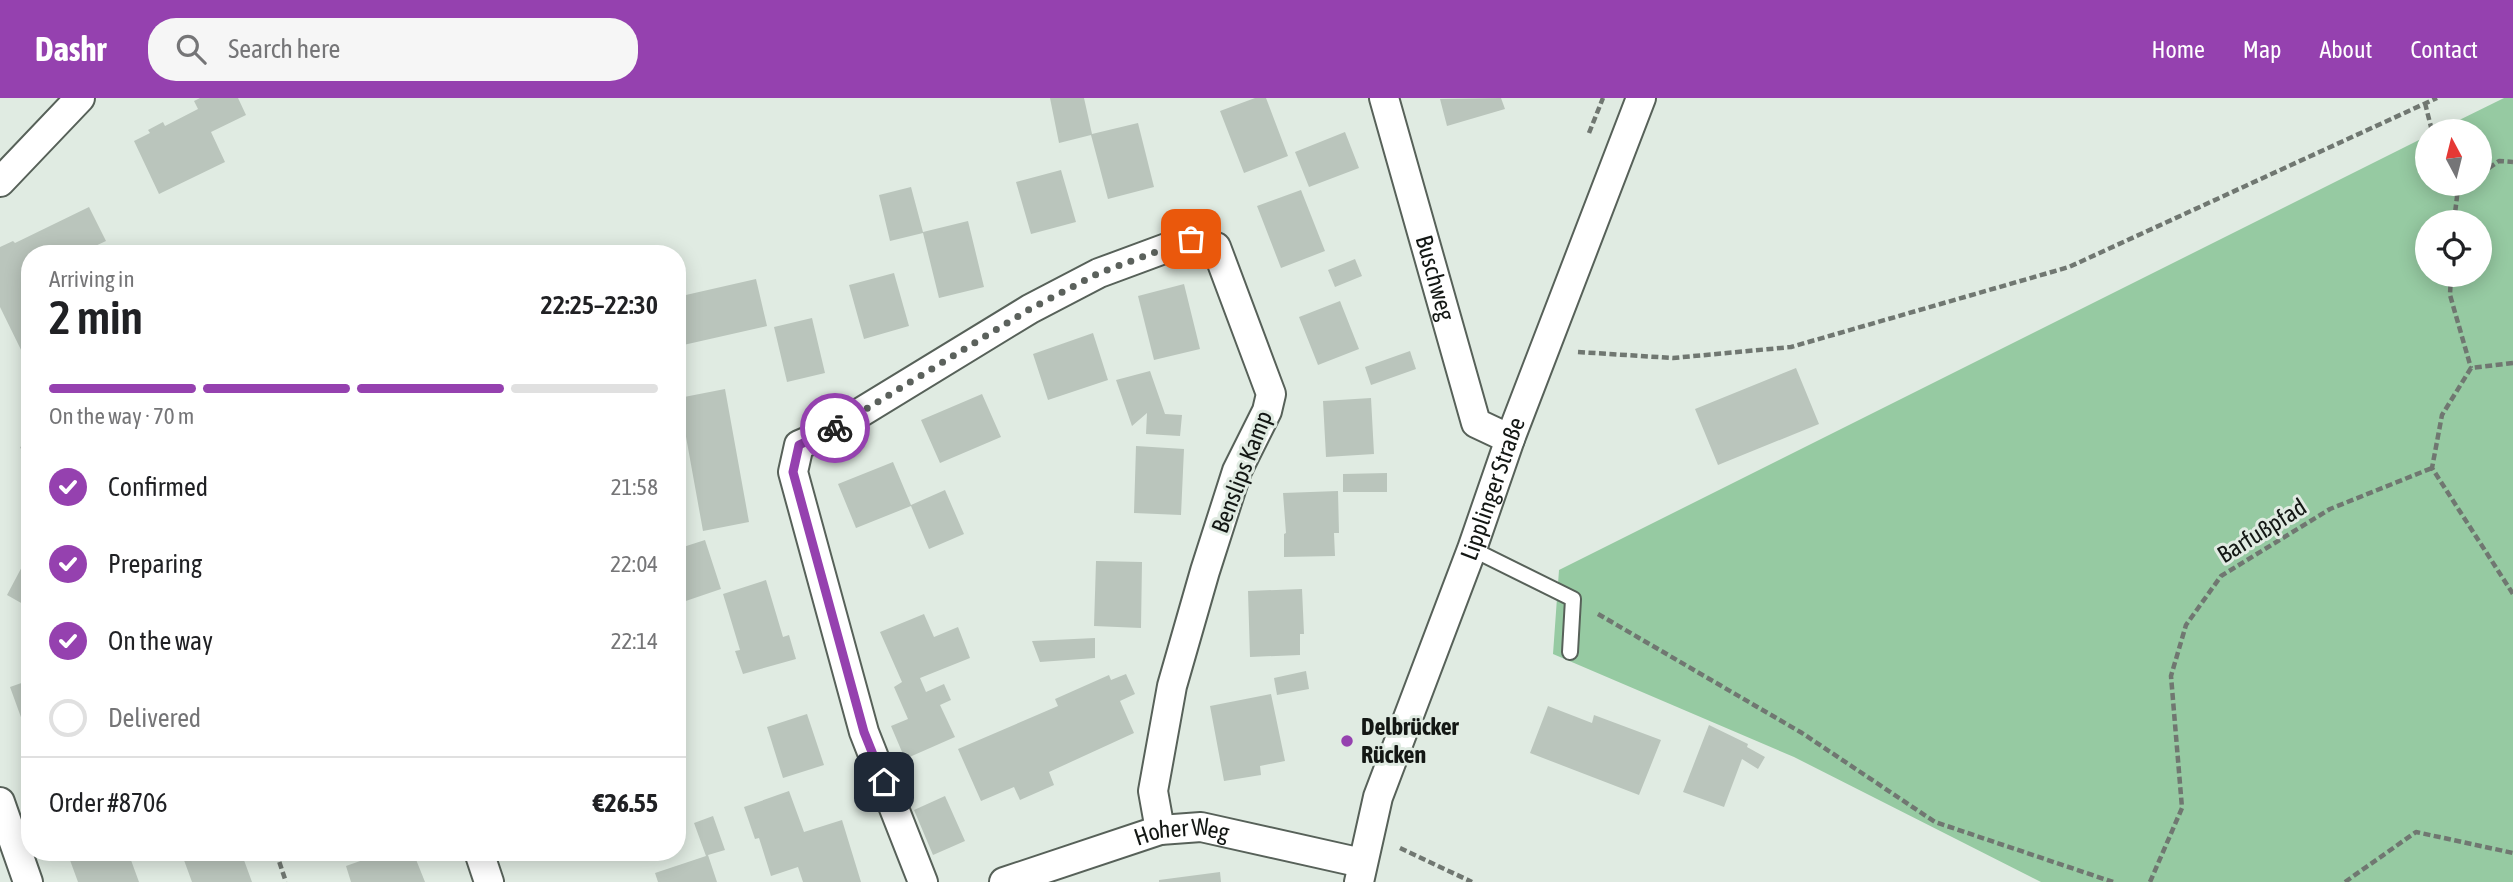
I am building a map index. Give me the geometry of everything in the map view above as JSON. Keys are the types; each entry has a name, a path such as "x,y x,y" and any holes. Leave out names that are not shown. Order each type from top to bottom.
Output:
{"street":[{"path":"0,182 80,98"},
{"name":"Buschweg","path":"1384,98 1476,423 1510,439"},
{"name":"Lipplinger Straße","path":"1360,873 1378,797 1472,549 1510,439 1641,98"},
{"name":"Benslips Kamp","path":"923,882 864,732 793,472 799,445 827,433 1030,309 1099,273 1191,239 1216,247 1271,394 1267,411 1237,471 1172,685 1153,791 1160,830"},
{"path":"0,802 28,882"},
{"name":"Hoher Weg","path":"1018,880 1160,830 1201,827 1360,873"},
{"path":"482,861 489,882"}],"lane":[{"path":"1472,549 1573,599 1570,652"}],"path":[{"path":"1547,343 1576,352 1673,358 1791,347 2070,267 2437,98"},
{"path":"2425,103 2429,119"},
{"path":"2492,166 2499,161 2513,162"},
{"path":"2450,287 2449,295 2471,368 2442,415 2432,468 2513,594"},
{"path":"2471,368 2513,363"},
{"name":"Barfußpfad","path":"2150,882 2182,808 2171,676 2186,625 2221,576 2330,509 2432,468"},
{"path":"1573,599 1802,733 1935,822 2113,882"},
{"path":"2345,882 2416,832 2513,853"},
{"path":"1368,834 1472,882"},
{"path":"279,861 286,882"}],"green space":[{"path":"2504,98 2513,98 2513,882 2041,882 1794,757 1553,654 1559,570 2415,142 2415,196 2492,196 2492,119 2461,119"}],"building":[{"path":"200,98 238,98 246,115 211,132 225,162 159,194 134,141 163,122 165,126 198,109 194,101"},
{"path":"1050,98 1084,98 1092,134 1138,123 1154,187 1108,199 1091,135 1059,143"},
{"path":"1255,98 1266,98 1288,156 1244,173 1220,111"},
{"path":"1501,98 1505,109 1447,126 1440,99"},
{"path":"1345,132 1359,168 1309,187 1295,152"},
{"path":"1061,170 1076,222 1031,234 1016,182"},
{"path":"911,187 923,232 968,221 984,287 939,298 923,233 890,241 879,195"},
{"path":"1301,190 1325,251 1281,268 1257,206"},
{"path":"89,207 106,241 97,245 21,245 21,350 0,307 0,247 13,241 15,243"},
{"path":"1355,259 1362,276 1335,287 1328,270"},
{"path":"894,273 909,326 864,339 849,285"},
{"path":"756,279 767,326 686,344 686,295"},
{"path":"1184,284 1200,349 1154,360 1138,296"},
{"path":"1340,301 1359,349 1318,365 1299,317"},
{"path":"812,318 825,373 787,382 774,327"},
{"path":"1093,333 1108,380 1048,400 1033,354"},
{"path":"1410,351 1416,369 1371,385 1365,367"},
{"path":"1796,368 1819,424 1718,465 1695,409"},
{"path":"1150,371 1165,414 1182,415 1180,436 1146,434 1147,413 1132,426 1116,380"},
{"path":"725,389 749,522 703,531 686,437 686,397"},
{"path":"982,394 1001,437 940,463 921,420"},
{"path":"1371,398 1374,454 1326,457 1323,401"},
{"path":"1136,446 1184,449 1181,515 1134,513"},
{"path":"893,462 911,505 945,490 964,534 929,549 911,506 856,528 838,484"},
{"path":"1387,473 1387,492 1343,492 1343,474"},
{"path":"1338,491 1339,533 1334,533 1335,556 1284,557 1286,533 1283,493"},
{"path":"705,540 721,589 686,601 686,546"},
{"path":"1096,561 1142,562 1141,628 1094,626"},
{"path":"21,569 21,603 7,595"},
{"path":"766,580 783,637 789,635 796,659 743,674 735,651 740,650 723,594"},
{"path":"1302,589 1304,634 1300,634 1300,655 1250,657 1248,591"},
{"path":"924,614 934,637 958,627 970,658 920,678 926,692 944,684 951,700 940,705 955,737 905,759 891,726 908,719 894,687 902,682 880,632"},
{"path":"1095,638 1095,658 1040,662 1032,641"},
{"path":"1306,671 1309,689 1277,695 1274,678"},
{"path":"1126,674 1135,694 1120,701 1134,733 1049,772 1054,785 1020,800 1014,787 981,801 958,749 1058,706 1055,699 1109,675 1111,680"},
{"path":"21,683 21,717 10,687"},
{"path":"1271,694 1285,761 1260,766 1261,775 1224,781 1210,706"},
{"path":"1548,706 1592,723 1594,715 1661,740 1639,795 1530,753"},
{"path":"807,714 824,765 783,778 767,727"},
{"path":"1709,725 1748,744 1747,747 1765,757 1758,769 1742,759 1724,807 1683,792"},
{"path":"789,791 804,832 842,820 861,882 803,882 798,867 771,876 759,838 755,839 744,807"},
{"path":"945,796 965,841 933,855 914,810"},
{"path":"713,816 725,850 708,855 717,882 658,882 655,873 706,856 694,823"},
{"path":"70,861 131,861 139,882 78,882"},
{"path":"184,861 244,861 252,882 192,882"},
{"path":"360,861 417,861 425,882 351,882 346,866"},
{"path":"1220,872 1221,882 1159,882 1159,880"}],"way so far":[{"path":"835,428 1030,309 1099,273 1191,239"}],"place":[{"name":"Delbrücker Rücken","path":"1347,741"}],"route":[{"path":"835,428 799,445 793,472 864,732 884,782"}]}
